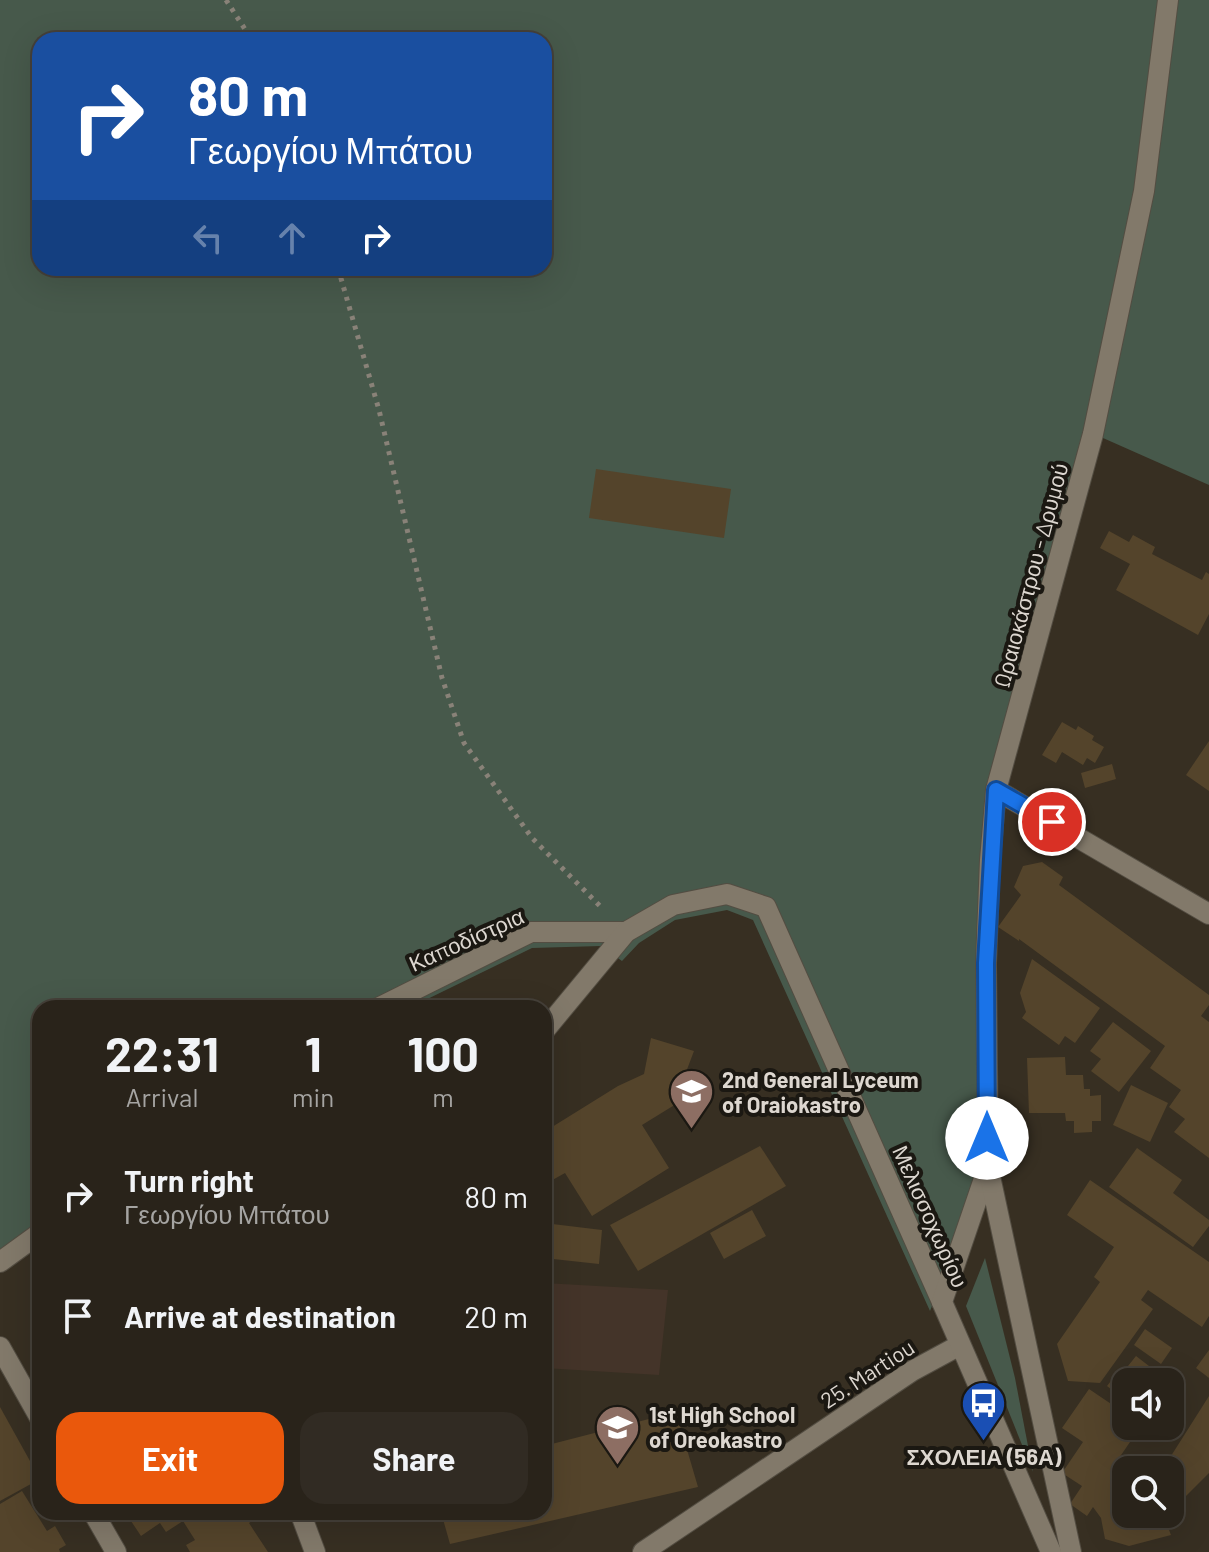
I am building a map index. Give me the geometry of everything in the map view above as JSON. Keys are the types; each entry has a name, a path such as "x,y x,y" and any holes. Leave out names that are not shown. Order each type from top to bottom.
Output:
{"main road":[{"name":"Ωραιοκάστρου - Δρυμού","path":"988,1167 986,963 996,790 1093,434 1144,191 1168,0"},
{"path":"996,790 1209,914"},
{"name":"Μελισσοχωρίου","path":"626,932 673,905 727,894 766,907 1051,1552"},
{"name":"Καποδίστρια","path":"394,1000 531,932 626,932"},
{"path":"552,1021 626,932"},
{"path":"942,1302 988,1167"},
{"path":"988,1167 1071,1552"},
{"path":"0,1262 32,1239"},
{"name":"25. Martiou","path":"643,1552 912,1371 960,1345"},
{"path":"0,1347 32,1404"},
{"path":"98,1520 116,1552"},
{"path":"303,1520 315,1552"}],"path":[{"path":"226,0 247,32"},
{"path":"340,276 379,410 442,678 464,743 532,838 626,932"}],"shaded area":[{"path":"552,1283 668,1290 659,1375 552,1368"}],"green space":[{"path":"0,0 1209,0 1209,485 1094,434 996,790 988,1167 930,1311 753,920 727,910 675,920 639,943 622,961 601,946 532,948 425,1000 32,1000 32,1242 0,1264"},
{"path":"985,1258 1015,1378 1033,1472 966,1306"}],"building":[{"path":"596,469 731,489 724,538 589,518"},
{"path":"1109,531 1129,542 1133,535 1155,547 1152,554 1202,580 1206,572 1209,574 1209,614 1198,635 1116,590 1130,564 1100,548"},
{"path":"1062,722 1076,730 1078,726 1104,747 1095,763 1087,758 1083,765 1062,752 1056,763 1042,755"},
{"path":"1209,741 1209,791 1186,775"},
{"path":"1112,764 1116,779 1085,788 1081,773"},
{"path":"1042,862 1063,877 1059,885 1209,995 1209,1005 1201,1016 1209,1022 1209,1158 1174,1132 1185,1119 1169,1107 1181,1090 1150,1068 1165,1046 1019,939 998,927 1021,895 1014,887 1023,866"},
{"path":"1032,959 1100,1008 1075,1043 1065,1036 1059,1045 1022,1018 1026,1012 1020,993"},
{"path":"1113,1022 1151,1051 1119,1092 1091,1071 1101,1059 1090,1051"},
{"path":"651,1038 694,1051 680,1088 681,1101 642,1125 669,1168 592,1216 565,1173 552,1180 552,1127 618,1086 644,1074"},
{"path":"1065,1057 1066,1075 1083,1075 1084,1089 1090,1089 1090,1096 1101,1095 1101,1121 1092,1121 1092,1132 1074,1133 1074,1121 1066,1121 1065,1113 1029,1113 1027,1058"},
{"path":"1131,1085 1168,1103 1150,1142 1113,1125"},
{"path":"760,1146 786,1186 638,1271 610,1225"},
{"path":"1137,1148 1182,1180 1173,1193 1209,1220 1209,1226 1193,1247 1109,1187"},
{"path":"1090,1180 1209,1262 1209,1316 1202,1327 1148,1290 1141,1300 1153,1309 1100,1383 1068,1381 1057,1344 1100,1282 1094,1277 1114,1247 1067,1215"},
{"path":"752,1210 766,1236 724,1259 710,1233"},
{"path":"552,1224 602,1230 599,1264 552,1259"},
{"path":"1145,1329 1172,1348 1161,1364 1134,1345"},
{"path":"1209,1350 1209,1378 1196,1368"},
{"path":"1136,1356 1152,1368 1126,1368"},
{"path":"1089,1389 1112,1405 1112,1440 1131,1440 1120,1456 1112,1456 1112,1528 1168,1528 1171,1535 1129,1546 1105,1539 1101,1518 1093,1507 1087,1516 1070,1504 1082,1486 1062,1473 1083,1442 1062,1428"},
{"path":"1209,1396 1209,1473 1184,1498 1184,1456 1171,1456 1184,1440"},
{"path":"0,1407 32,1465 32,1483 0,1501"},
{"name":"1st High School of Oreokastro","path":"676,1412 698,1487 450,1544 443,1520 552,1520 552,1444"},
{"path":"22,1491 32,1507 32,1520 40,1520 47,1531 55,1526 66,1545 59,1549 60,1552 0,1552 0,1504"},
{"path":"130,1520 253,1520 249,1523 268,1552 190,1552 186,1545 195,1540 183,1521 166,1532 160,1523 141,1536"}],"place":[{"name":"2nd General Lyceum of Oraiokastro","path":"691,1131"},
{"name":"ΣΧΟΛΕΙΑ (56Α)","path":"984,1442"},
{"name":"1st High School of Oreokastro","path":"618,1466"}],"route":[{"path":"987,1138 986,963 996,790 1052,822"}]}
